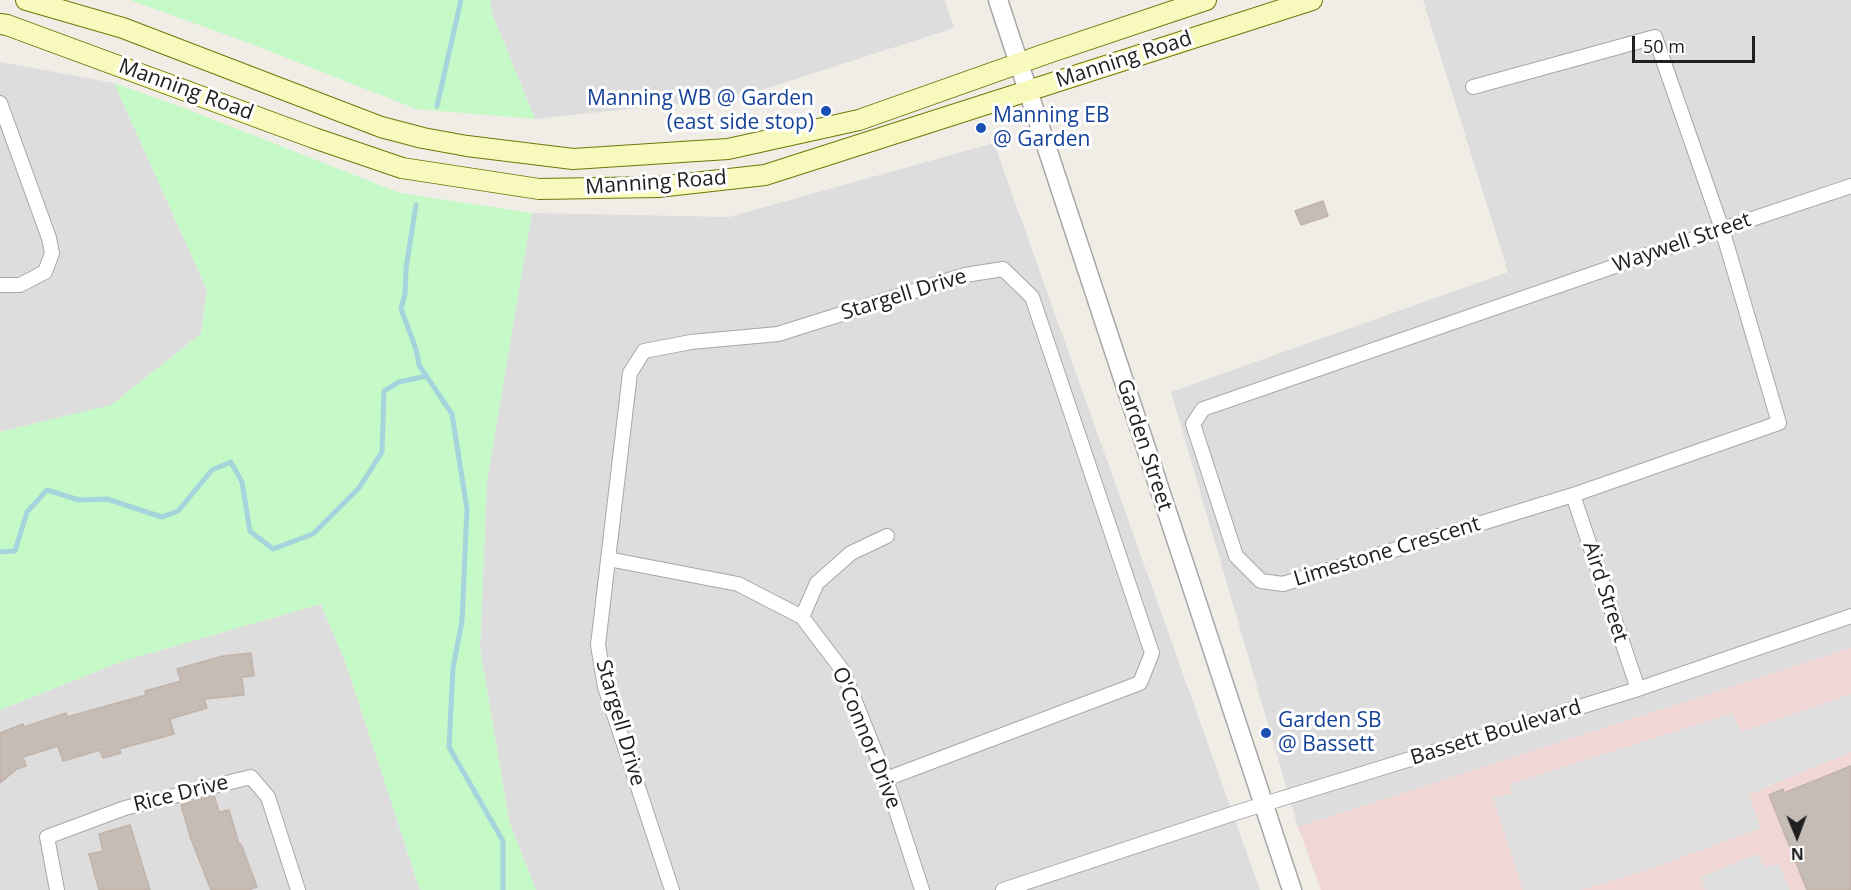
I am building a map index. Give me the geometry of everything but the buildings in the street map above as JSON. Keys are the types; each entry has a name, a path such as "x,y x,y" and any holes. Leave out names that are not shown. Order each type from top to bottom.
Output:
{"main road":[{"name":"Manning Road","path":"26,0 123,28 381,127 456,144 573,159 728,149 859,120 1206,0"},
{"name":"Manning Road","path":"0,24 402,168 539,189 658,187 765,175 1312,0"}],"street":[{"name":"Garden Street","path":"998,0 1262,805 1292,890"},
{"path":"1473,87 1655,37 1722,229"},
{"path":"0,103 49,238 52,253 45,273 20,285 0,285"},
{"name":"Waywell Street","path":"1513,301 1851,186"},
{"name":"Limestone Crescent","path":"1513,301 1203,409 1193,424 1236,556 1261,581 1283,584 1573,495 1779,423 1722,229"},
{"name":"Stargell Drive","path":"672,890 605,687 598,645 630,373 644,351 690,342 778,334 965,275 1003,269 1032,297 1152,653 1140,684 886,779"},
{"name":"Aird Street","path":"1573,495 1638,689"},
{"path":"802,617 817,583 851,553 887,536"},
{"name":"O'Connor Drive","path":"608,559 738,584 802,617 843,671 886,779 922,890"},
{"name":"Bassett Boulevard","path":"1003,890 1262,805 1638,689 1851,616"},
{"name":"Rice Drive","path":"57,890 47,837 125,808 251,777 268,797 298,890"}],"shaded area":[{"path":"490,0 945,0 954,28 740,97 535,119 493,16"},
{"path":"1423,0 1851,0 1851,648 1298,827 1171,392 1508,272"},
{"path":"0,62 114,83 207,290 201,334 111,405 0,432"},
{"path":"994,143 1260,890 536,890 509,821 480,649 487,482 532,213 729,217"},
{"path":"321,604 346,664 420,890 0,890 0,710 123,661"},
{"path":"1851,648 1851,890 1321,890 1298,827"},
{"path":"1851,694 1851,752 1748,795 1761,828 1647,870 1581,890 1523,890 1493,798 1511,794 1510,784 1733,713 1741,732"},
{"path":"1758,854 1764,868 1779,863 1790,890 1705,890 1701,877"}],"green space":[{"path":"130,0 490,0 493,16 535,119 416,109 249,43"},
{"path":"114,83 400,193 532,213 487,482 480,649 509,821 536,890 420,890 346,664 321,604 123,661 0,710 0,432 111,405 201,334 207,290"}],"waterway":[{"path":"437,106 461,0"},
{"path":"416,205 406,268 405,294 401,309 416,349 419,365 452,414 467,509 462,621 453,668 449,747 503,841 503,890"},
{"path":"0,552 15,551 27,512 47,490 79,500 107,499 162,517 178,511 212,470 231,462 242,482 250,531 273,549 313,534 359,488 382,452 384,391 399,382 427,376"}],"place":[{"name":"Manning WB @ Garden (east side stop)","path":"826,111"},
{"name":"Manning EB @ Garden","path":"981,128"},
{"name":"Garden SB @ Bassett","path":"1266,733"}]}
